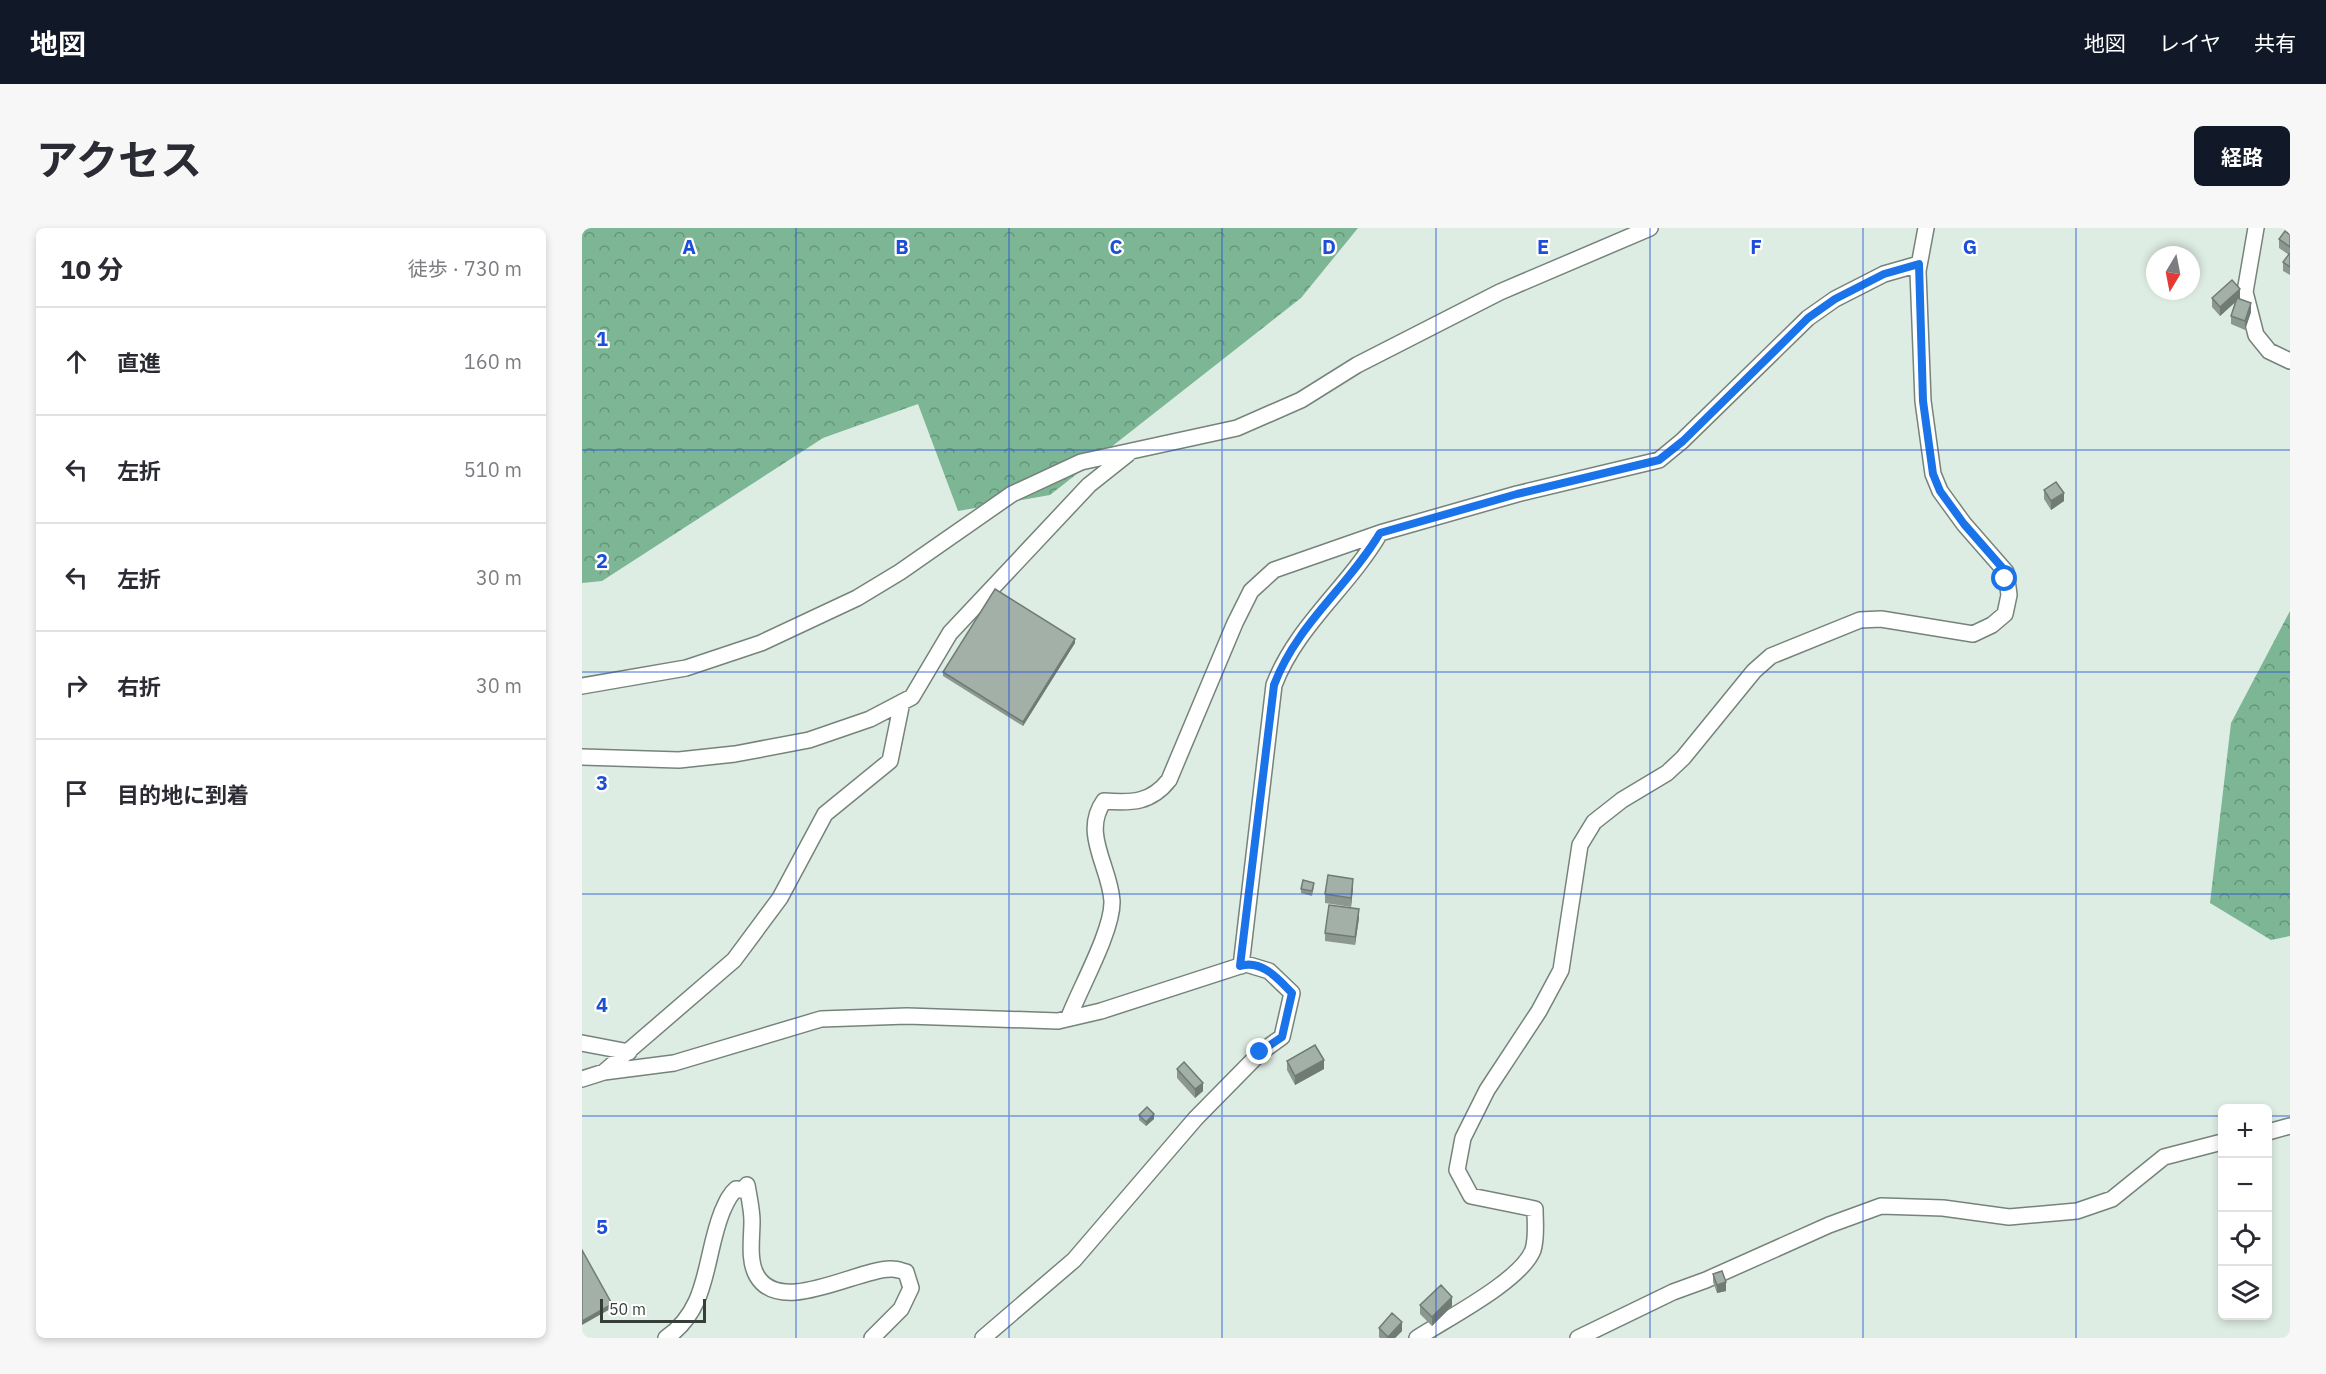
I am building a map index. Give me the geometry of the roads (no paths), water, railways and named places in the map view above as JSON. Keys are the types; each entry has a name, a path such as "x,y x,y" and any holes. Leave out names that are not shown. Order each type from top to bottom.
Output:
{"street":[{"path":"582,686 686,668 761,643 857,598 900,573 1012,494 1081,462 1238,428 1301,400 1357,365 1500,292 1650,228"},
{"path":"1417,1338 1507,1280 1522,1268 1533,1250 1535,1209 1471,1196 1457,1170 1463,1138 1487,1090 1539,1011 1561,970 1580,845 1594,822 1622,800 1667,773 1683,758 1754,670 1771,656 1860,620 1881,619 1973,634 1992,625 2005,614 2008,595 2006,572 1964,524 1940,491 1933,474 1923,401 1919,264 1926,228"},
{"path":"2256,228 2245,292 2256,336 2269,351 2290,361"},
{"path":"1069,1017 1105,935 1112,904 1110,885 1094,837 1097,810 1104,801 1145,801 1161,789 1168,780 1251,591 1274,570 1380,533 1517,494 1659,460 1683,441 1808,318 1835,299 1884,274 1919,264"},
{"path":"582,757 679,760 735,754 809,740 870,719 912,697 958,624 1089,485 1132,450"},
{"path":"1240,966 1274,685 1284,659 1297,640 1368,553 1380,533"},
{"path":"604,1072 734,960 780,898 825,814 890,761 902,702"},
{"path":"582,1078 604,1072 674,1063 821,1019 907,1016 1058,1021 1101,1011 1246,964 1269,971 1292,993 1282,1037 1260,1052 1196,1118 1074,1260 983,1338"},
{"path":"582,1043 629,1052"},
{"path":"2272,1131 2290,1126"},
{"path":"1578,1338 1673,1292 1706,1280 1829,1225 1881,1206 1943,1208 2009,1217 2033,1217 2077,1211 2112,1198 2164,1157 2218,1143"},
{"path":"666,1338 681,1328 696,1304 704,1283 716,1228 730,1194 736,1188 743,1190 747,1185 753,1220 751,1245 756,1275 767,1288 792,1292 831,1286 892,1268 906,1272 910,1288 901,1309 872,1338"}]}
